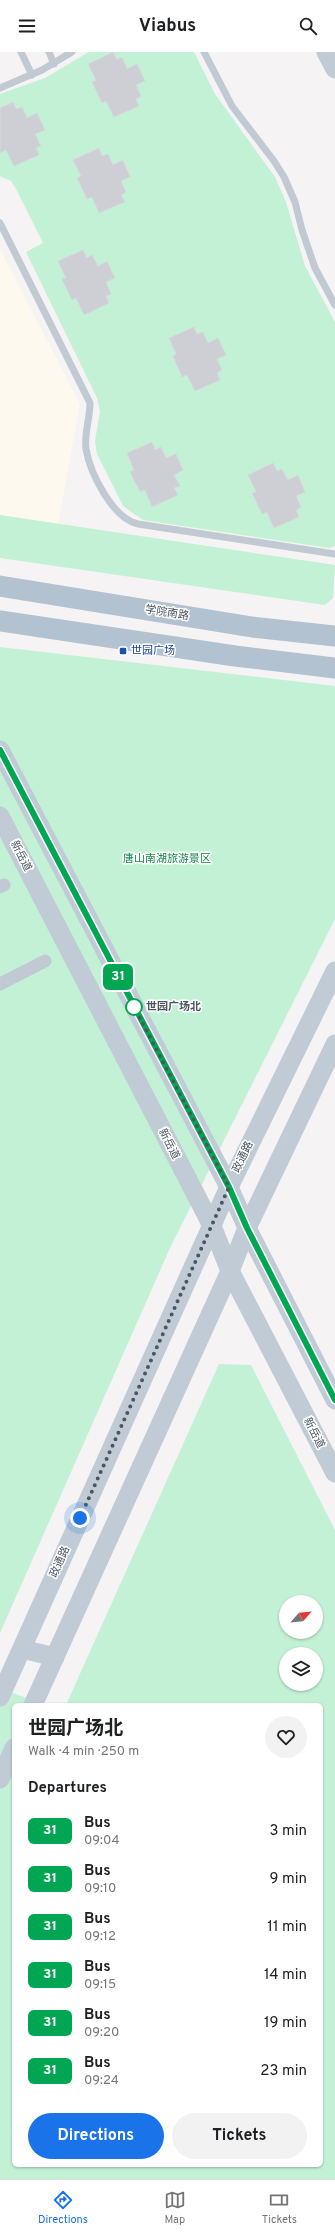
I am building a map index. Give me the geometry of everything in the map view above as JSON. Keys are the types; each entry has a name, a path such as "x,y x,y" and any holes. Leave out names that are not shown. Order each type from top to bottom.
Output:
{"main road":[{"path":"326,52 335,69"},
{"name":"学院南路","path":"0,586 252,627 335,636"},
{"path":"0,621 235,656 335,668"},
{"path":"0,750 229,1187 247,1228 335,1400"},
{"name":"新岳道","path":"0,816 212,1226 230,1271 335,1474"},
{"name":"政通路","path":"0,1697 229,1187 335,971"},
{"path":"34,1703 230,1271 247,1228 335,1044"},
{"path":"22,1649 55,1657"},
{"path":"0,1779 12,1752"}],"street":[{"path":"0,984 46,961"}],"lane":[{"path":"22,52 32,75"},
{"path":"48,52 54,64"},
{"path":"0,88 32,75 54,64 72,52"},
{"path":"204,52 232,106 274,161 284,177 295,202 302,230 315,268 335,305"},
{"path":"0,223 90,403 90,417 86,447 90,463 116,512 128,522 138,524 335,554"}],"shaded area":[{"path":"0,249 80,404 58,524 0,515"}],"green space":[{"path":"89,52 194,52 215,94 275,177 286,202 305,266 335,322 335,546 329,548 143,520 123,506 97,454 95,441 100,411 97,398 26,252 43,243 11,181 0,176 0,94 45,78"},
{"path":"0,515 335,565 333,598 325,605 0,558"},
{"name":"唐山南湖旅游景区","path":"0,647 335,686 335,919 170,1248 0,1633"},
{"path":"219,1364 251,1365 335,1530 335,2179 0,2179 0,1688 40,1703 12,1703 12,2167 323,2167 323,1703 67,1703"}],"building":[{"path":"113,52 117,60 122,57 127,69 137,64 145,81 136,85 141,96 136,99 139,106 114,117 106,101 102,103 92,82 96,80 88,64"},
{"path":"13,102 16,109 22,107 27,118 37,113 45,130 35,134 41,146 36,148 39,155 14,166 6,150 0,153 0,108"},
{"path":"99,148 102,156 108,154 113,165 123,160 130,177 121,181 126,192 121,195 125,202 99,213 92,197 87,199 77,178 81,176 73,160"},
{"path":"83,250 87,258 92,255 98,266 107,261 115,278 106,282 111,294 106,296 109,303 84,315 76,298 72,300 62,279 66,278 58,261"},
{"path":"194,327 197,334 203,332 208,343 218,338 226,355 217,359 222,370 217,373 220,380 195,391 187,375 182,377 173,356 176,354 169,338"},
{"path":"152,442 155,450 161,447 166,458 176,454 183,470 174,475 180,486 174,488 178,495 152,507 145,490 140,492 130,472 134,470 127,453"},
{"path":"273,463 277,471 282,469 288,480 298,475 305,492 296,496 301,507 296,510 299,517 274,528 267,512 262,514 252,493 256,492 248,475"}],"bus line":[{"name":"31","path":"0,750 229,1187 247,1228 335,1400"}],"place":[{"name":"世园广场","path":"123,651"},
{"name":"世园广场北","path":"134,1007"}],"route":[{"path":"80,1518 229,1187 134,1007"}]}
